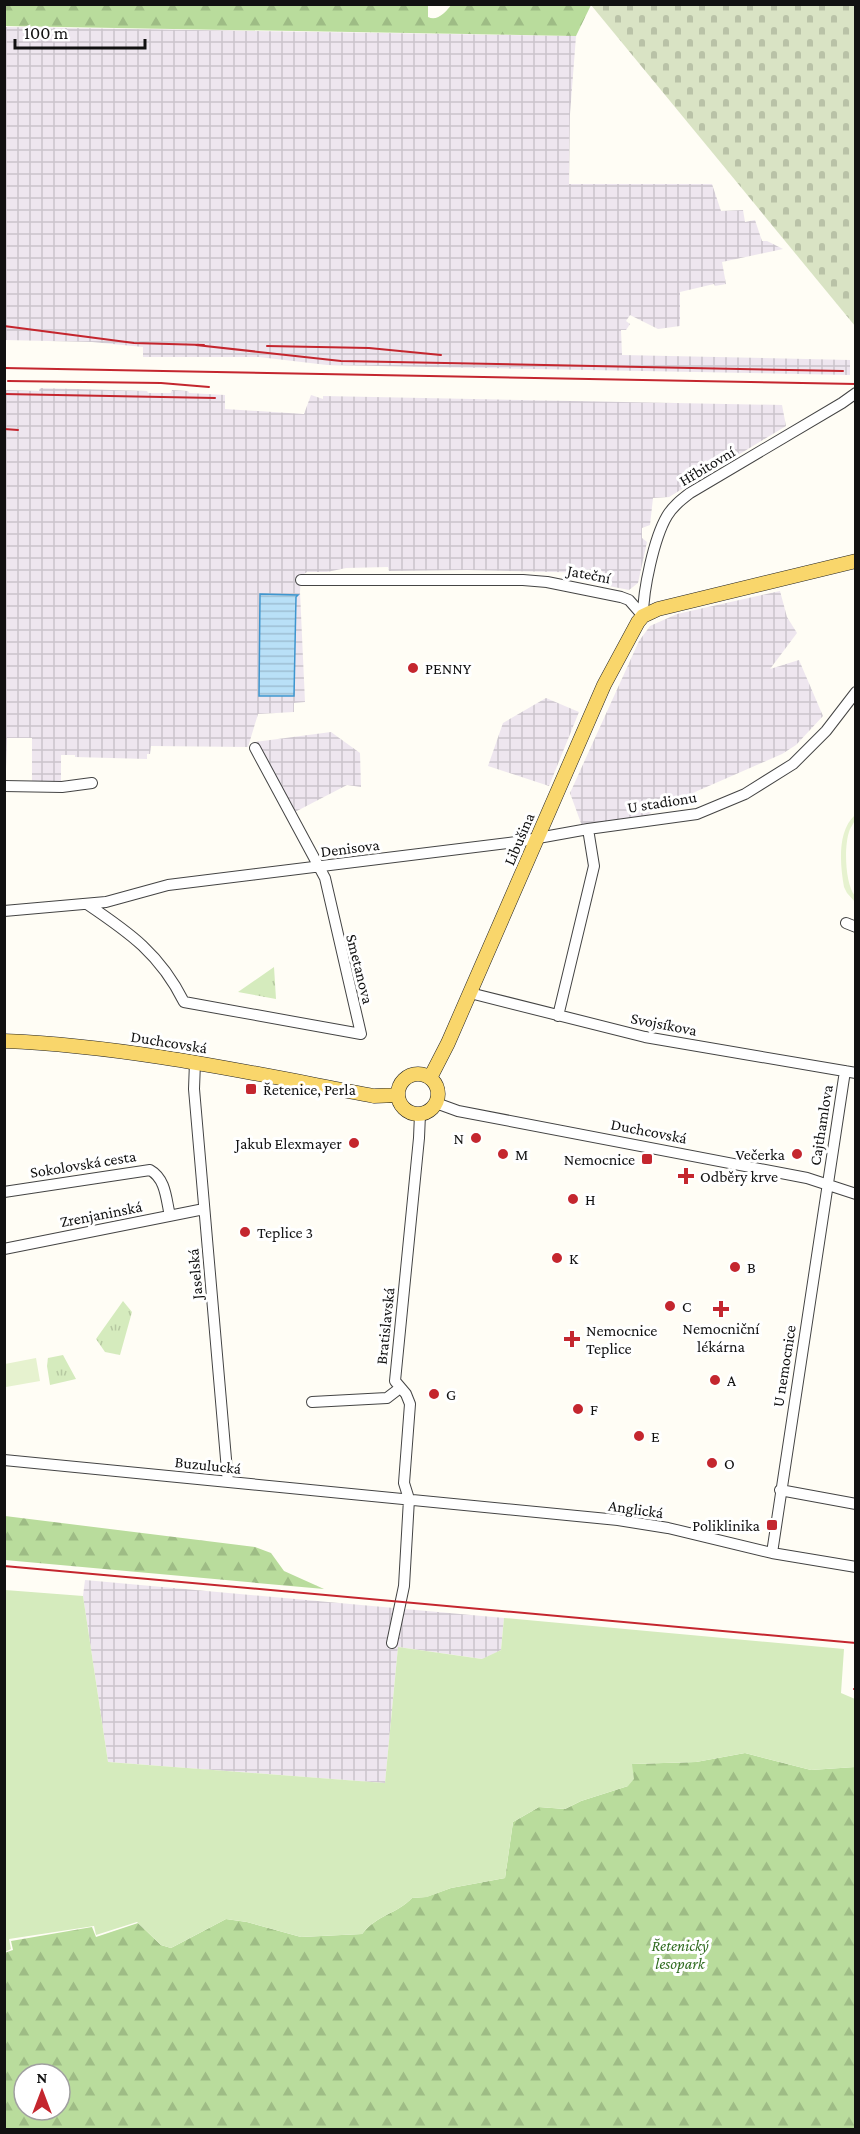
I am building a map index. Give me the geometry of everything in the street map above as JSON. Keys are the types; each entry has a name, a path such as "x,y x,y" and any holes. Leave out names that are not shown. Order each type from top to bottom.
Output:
{"main road":[{"path":"643,616 658,609 855,561"},
{"name":"Libušina","path":"430,1078 440,1061 604,685 628,638 643,616"},
{"name":"Duchcovská","path":"4,1041 100,1048 195,1062 374,1096 398,1095"},
{"path":"422,1074 430,1078 438,1091 436,1103 432,1108 420,1114 408,1111 398,1095 400,1087 408,1077 422,1074"}],"street":[{"name":"Hřbitovní","path":"643,616 643,602 657,542 666,519 676,504 690,493 833,409 855,393"},
{"name":"Jateční","path":"301,580 523,579 621,597 629,600 643,616"},
{"name":"U stadionu","path":"537,838 697,814 746,794 793,764 826,731 855,692"},
{"name":"Smetanova","path":"87,904 117,924 158,959 174,981 184,1002 361,1034 325,878 255,748"},
{"path":"4,786 62,787 92,783"},
{"path":"558,1016 594,866 588,829"},
{"name":"Denisova","path":"7,908 106,902 168,885 537,838"},
{"name":"Svojsíkova","path":"470,993 645,1037 850,1072"},
{"name":"Jaselská","path":"195,1062 194,1089 228,1482"},
{"name":"Cajthamlova","path":"828,1184 850,1072"},
{"name":"Duchcovská","path":"436,1103 458,1112 716,1160 828,1184 855,1194"},
{"name":"Bratislavská","path":"392,1643 404,1586 409,1499 404,1483 410,1404 406,1394 394,1381 420,1114"},
{"name":"Sokolovská cesta","path":"4,1192 150,1170 162,1182 170,1216"},
{"name":"U nemocnice","path":"772,1553 828,1184"},
{"name":"Zrenjaninská","path":"4,1249 204,1209"},
{"path":"312,1402 387,1398 400,1388"},
{"name":"Buzulucká","path":"4,1461 409,1499"},
{"path":"780,1490 855,1504"},
{"name":"Anglická","path":"409,1499 618,1520 668,1528 772,1553 855,1567"}],"shaded area":[{"path":"5,27 576,36 570,114 569,184 712,184 721,211 743,210 745,222 755,220 762,241 783,249 722,262 726,284 715,286 714,284 680,292 680,326 658,329 630,315 626,321 630,324 626,330 621,330 622,355 850,360 850,375 327,365 259,357 143,357 143,347 92,342 5,340"},
{"path":"40,388 147,391 148,393 188,391 189,393 225,395 225,409 304,414 311,395 323,399 323,396 782,405 786,426 669,497 653,498 650,525 642,528 642,538 647,542 638,583 629,590 609,586 602,571 598,573 389,571 388,567 307,572 301,576 300,592 305,702 294,703 294,712 258,714 248,747 151,746 147,759 61,755 61,784 32,783 32,738 7,738 5,769 5,390 39,391"},
{"path":"780,591 787,617 797,633 770,669 799,660 823,716 796,745 782,754 695,792 696,796 689,799 687,795 650,811 651,813 644,817 582,826 570,793 639,641 650,626 677,614"},
{"path":"546,698 579,712 549,786 488,766 503,723"},
{"path":"331,732 360,753 361,787 347,785 293,813 255,742"},
{"path":"85,1580 504,1618 501,1650 483,1659 398,1647 385,1783 108,1762 83,1596"}],"green space":[{"path":"5,4 428,4 428,17 431,18 438,17 451,5 591,5 576,36 5,26"},
{"path":"591,5 855,5 855,326"},
{"path":"855,815 847,839 846,856 847,874 855,902 844,887 841,849 845,830"},
{"path":"274,967 276,999 238,992"},
{"path":"123,1301 132,1312 120,1355 105,1352 96,1339"},
{"path":"63,1355 76,1379 50,1385 48,1358"},
{"path":"36,1358 40,1381 6,1387 5,1364"},
{"path":"5,1516 255,1547 271,1553 284,1571 324,1589 5,1560"},
{"path":"5,1590 83,1596 108,1762 385,1783 398,1647 482,1659 501,1650 504,1618 844,1649 841,1693 855,1699 855,1767 811,1770 745,1753 696,1762 632,1764 634,1779 628,1786 581,1801 565,1809 539,1807 513,1822 505,1878 451,1888 427,1897 412,1898 400,1908 374,1922 362,1934 301,1937 247,1922 226,1919 171,1948 161,1945 137,1922 96,1935 94,1926 9,1939 11,1949 5,1952"},
{"name":"Řetenický lesopark","path":"745,1753 811,1770 855,1767 855,2129 5,2130 4,1953 13,1950 11,1941 92,1927 96,1937 138,1923 161,1945 171,1948 226,1919 247,1922 301,1937 362,1934 374,1922 400,1908 412,1898 426,1897 451,1888 505,1878 513,1822 539,1807 565,1809 581,1801 628,1786 631,1764 696,1762"}],"water":[{"path":"260,594 298,595 296,597 294,696 259,696"}],"railway":[{"path":"4,326 134,343 204,345"},
{"path":"196,345 341,361 843,371"},
{"path":"267,346 369,348 441,355"},
{"path":"4,368 856,384"},
{"path":"8,381 161,383 209,387"},
{"path":"4,394 215,398"},
{"path":"4,429 18,430"},
{"path":"4,1566 856,1643"}],"place":[{"name":"PENNY","path":"413,668"},
{"name":"Řetenice, Perla","path":"251,1089"},
{"name":"N","path":"476,1138"},
{"name":"Jakub Elexmayer","path":"354,1143"},
{"name":"M","path":"503,1154"},
{"name":"Večerka","path":"797,1154"},
{"name":"Nemocnice","path":"647,1159"},
{"name":"Odběry krve","path":"686,1176"},
{"name":"H","path":"573,1199"},
{"name":"Teplice 3","path":"245,1232"},
{"name":"K","path":"557,1258"},
{"name":"B","path":"735,1267"},
{"name":"C","path":"670,1306"},
{"name":"Nemocniční lékárna","path":"721,1309"},
{"name":"Nemocnice Teplice","path":"572,1339"},
{"name":"A","path":"715,1380"},
{"name":"G","path":"434,1394"},
{"name":"F","path":"578,1409"},
{"name":"E","path":"639,1436"},
{"name":"O","path":"712,1463"},
{"name":"Poliklinika","path":"772,1525"}]}
